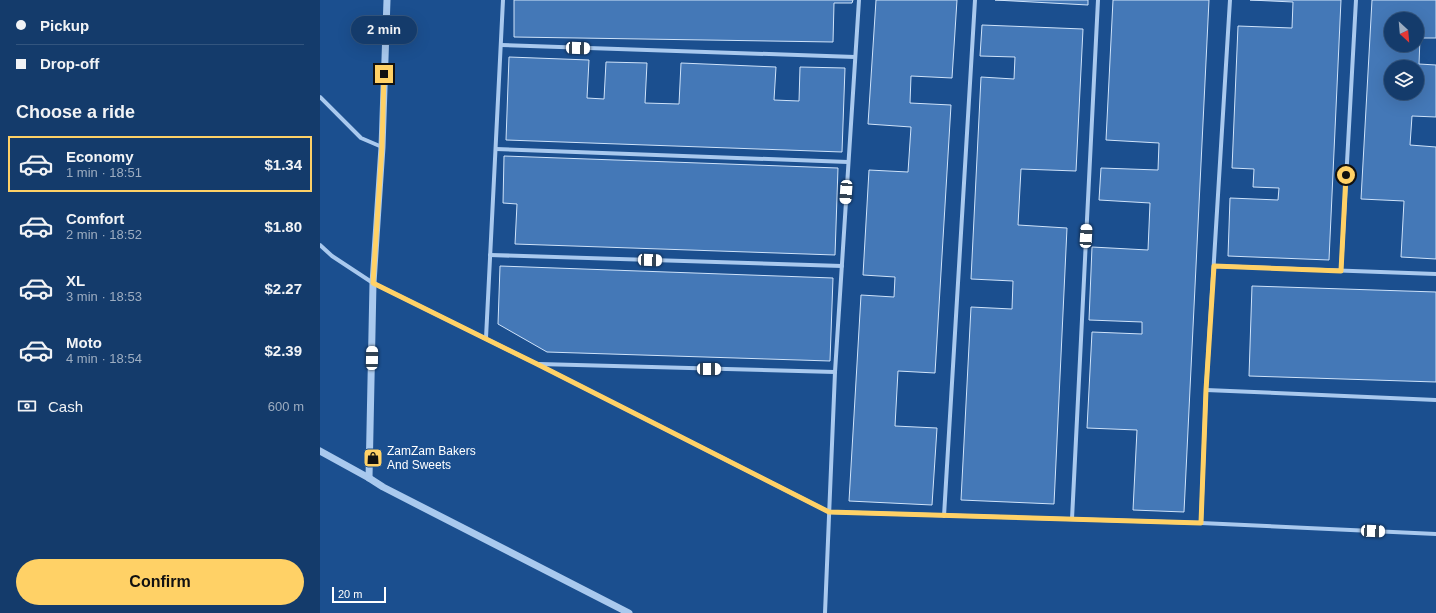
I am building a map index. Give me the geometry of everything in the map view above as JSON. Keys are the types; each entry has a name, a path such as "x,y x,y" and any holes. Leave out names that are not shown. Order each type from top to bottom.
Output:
{"street":[{"path":"369,478 373,283 382,147 387,0"},
{"path":"486,338 503,0"},
{"path":"824,613 834,372 859,0"},
{"path":"944,516 975,0"},
{"path":"1072,519 1098,0"},
{"path":"1201,523 1206,390 1230,0"},
{"path":"1341,271 1356,0"},
{"path":"501,45 856,58"},
{"path":"320,96 361,138 382,147"},
{"path":"496,149 848,162"},
{"path":"320,245 332,256 373,283 486,338 829,512 1201,523 1436,534"},
{"path":"490,255 842,266"},
{"path":"1214,266 1436,274"},
{"path":"537,364 834,372"},
{"path":"1206,390 1436,400"},
{"path":"320,451 383,487 629,613"}],"building":[{"path":"514,0 853,0 852,3 834,3 833,42 514,37"},
{"path":"876,0 957,0 952,78 911,76 910,103 951,105 935,373 898,371 895,426 937,428 932,505 849,501 861,295 894,297 895,277 863,275 869,170 908,172 911,127 868,124"},
{"path":"995,0 1088,0 1088,5"},
{"path":"1113,0 1209,0 1184,512 1133,510 1137,430 1087,428 1092,332 1142,334 1142,322 1089,320 1092,247 1148,250 1150,203 1099,200 1101,168 1158,170 1159,143 1106,140"},
{"path":"1250,0 1341,0 1329,260 1228,256 1230,198 1278,200 1279,188 1253,187 1254,169 1232,168 1238,26 1292,28 1293,2"},
{"path":"1372,0 1436,0 1436,38 1424,38 1424,12 1384,12 1384,52 1419,52 1419,60 1384,60 1384,100 1424,100 1424,64 1436,65 1436,117 1412,116 1410,145 1436,147 1436,259 1401,257 1404,201 1361,199"},
{"path":"982,25 1083,29 1076,171 1021,169 1018,225 1067,228 1054,504 961,500 971,307 1012,309 1013,281 971,279 981,77 1014,79 1015,57 980,56"},
{"path":"509,57 589,60 587,98 604,99 606,62 647,63 645,103 679,104 681,63 776,67 774,100 799,101 800,67 845,68 842,152 506,140"},
{"path":"504,156 838,168 835,255 515,244 517,204 503,203"},
{"path":"500,266 833,278 830,361 547,352 498,324"},
{"path":"1252,286 1436,292 1436,382 1249,376"}],"place":[{"name":"ZamZam Bakers And Sweets","path":"373,458"}],"route":[{"path":"384,74 382,147 373,283 537,364 829,512 1201,523 1206,390 1214,266 1341,271 1346,175"}]}
